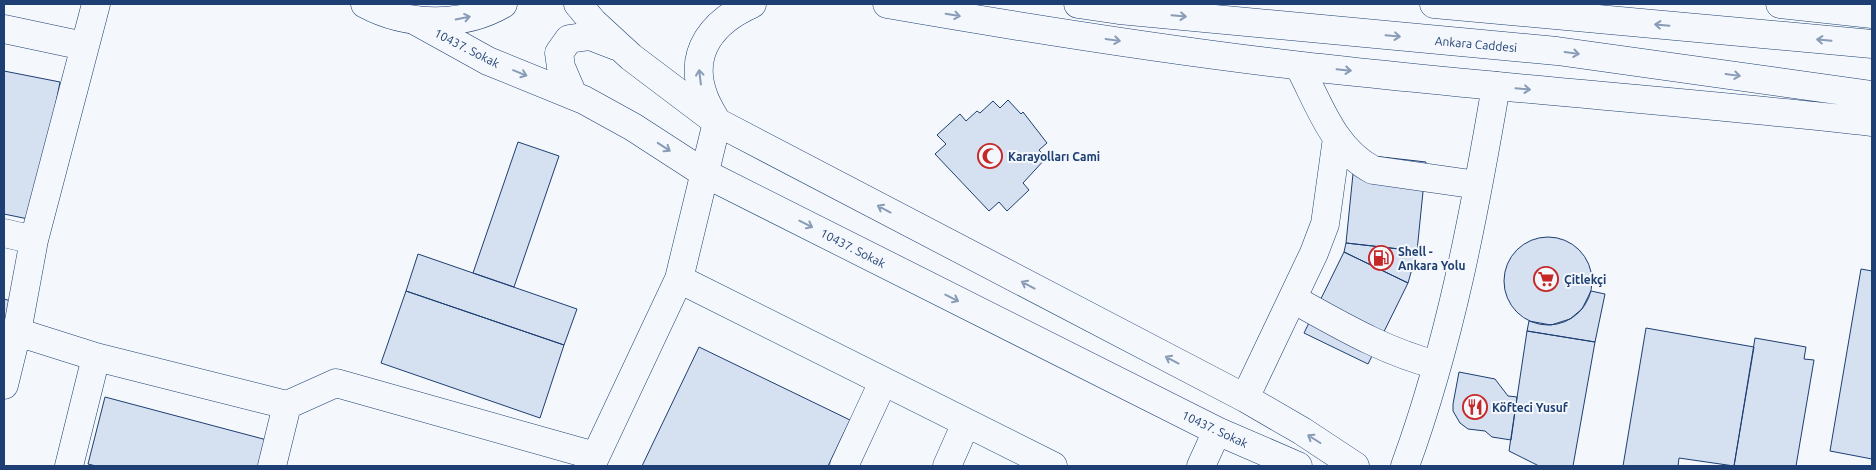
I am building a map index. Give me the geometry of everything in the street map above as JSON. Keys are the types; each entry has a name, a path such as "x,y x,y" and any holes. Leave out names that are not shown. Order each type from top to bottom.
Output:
{"street":[{"path":"4,385 17,332 34,240 96,4"},
{"path":"365,4 390,14 414,20 456,20 478,15 503,4"},
{"path":"578,4 593,22 622,48 717,122 1245,398 1302,431 1355,466"},
{"path":"17,332 96,357 288,405 336,383 593,461 679,279 717,122 703,95 699,74 699,55 707,38 717,25 738,10 752,4"},
{"path":"887,4 1012,26 1299,66 1496,86 1731,106 1872,122"},
{"name":"Ankara Caddesi","path":"1078,4 1129,11 1557,51 1872,94"},
{"path":"1434,4 1872,44"},
{"path":"1780,4 1872,14"},
{"name":"10437. Sokak","path":"414,20 488,61 573,95 633,127 704,173 1217,431 1298,466"},
{"path":"4,29 84,46"},
{"path":"573,95 561,67 559,53 569,39 590,36 622,48"},
{"path":"1299,66 1337,138 1359,162 1373,170 1478,186"},
{"path":"1404,466 1437,365 1457,290 1496,86"},
{"path":"1245,398 1314,253 1325,224 1337,138"},
{"path":"4,233 34,240"},
{"path":"679,279 1053,466"},
{"path":"1292,299 1382,348 1408,358 1437,365"},
{"path":"69,466 96,357"},
{"path":"844,466 883,382"},
{"path":"272,466 288,405"},
{"path":"947,466 966,423"},
{"path":"1201,466 1217,431"}],"building":[{"path":"4,71 60,82 33,220 4,214"},
{"name":"Karayolları Cami","path":"1008,100 1021,114 1023,112 1047,143 1039,150 1046,158 1023,183 1029,190 1007,211 999,202 989,211 935,154 946,144 937,135 960,114 966,121 977,111 980,113 993,101 1000,108"},
{"path":"518,142 559,156 514,287 473,273"},
{"path":"1355,154 1426,162 1417,251 1346,243"},
{"path":"1548,237 1565,241 1579,250 1588,264 1592,281 1588,298 1579,312 1565,321 1548,325 1531,321 1517,312 1508,298 1504,281 1508,264 1517,250 1531,241"},
{"path":"1346,243 1417,251 1408,283 1344,252"},
{"path":"1344,252 1408,283 1368,364 1304,333"},
{"path":"418,254 577,309 564,345 406,291"},
{"path":"1861,269 1872,271 1872,459 1830,451"},
{"path":"406,291 564,345 540,418 381,363"},
{"path":"1591,291 1605,294 1595,342 1527,331 1529,321 1551,325 1570,319 1582,309"},
{"path":"4,299 14,302 4,342"},
{"path":"1646,328 1754,347 1734,466 1679,458 1678,466 1623,466"},
{"path":"1527,331 1595,342 1573,466 1539,466 1509,451"},
{"path":"1755,338 1806,347 1804,359 1814,360 1796,466 1734,466"},
{"path":"699,347 850,420 828,466 642,466"},
{"path":"1459,372 1495,379 1508,396 1517,397 1511,440 1492,437 1485,431 1468,429 1460,423 1453,411"},
{"path":"105,397 267,440 260,466 96,466 88,464"}],"place":[{"name":"Karayolları Cami","path":"990,156"},
{"name":"Shell - Ankara Yolu","path":"1381,258"},
{"name":"Çitlekçi","path":"1546,279"},
{"name":"Köfteci Yusuf","path":"1475,407"}]}
